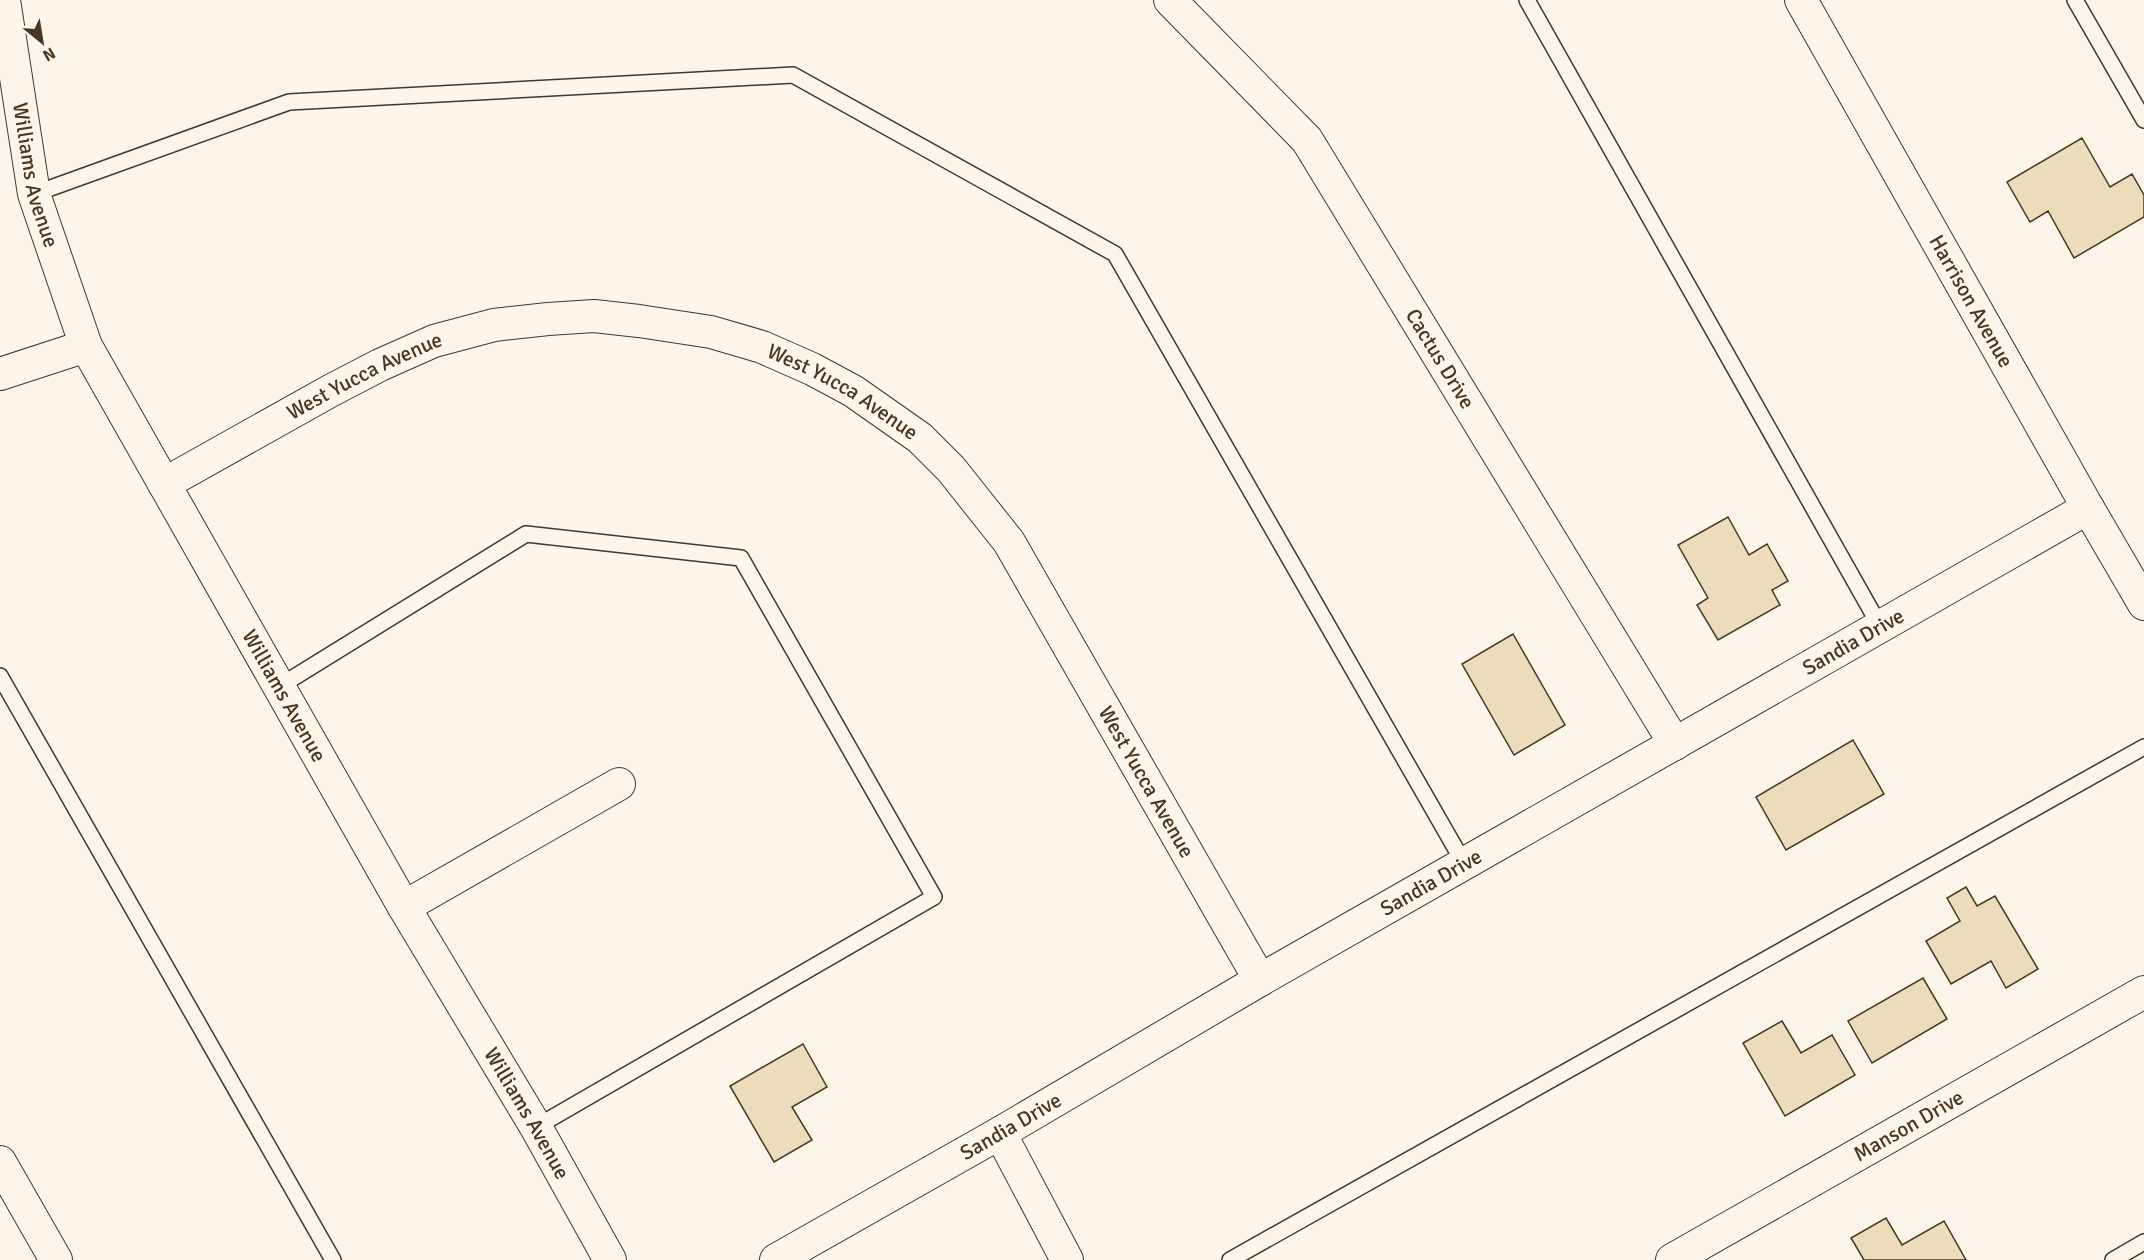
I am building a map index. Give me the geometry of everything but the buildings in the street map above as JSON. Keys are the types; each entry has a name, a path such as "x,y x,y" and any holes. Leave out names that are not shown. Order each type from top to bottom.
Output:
{"street":[{"name":"Williams Avenue","path":"4,0 34,195 86,346 405,907 536,1126 610,1260"},
{"name":"Cactus Drive","path":"1170,0 1307,140 1675,744"},
{"name":"Harrison Avenue","path":"1800,0 2144,604"},
{"name":"West Yucca Avenue","path":"164,484 380,365 434,341 494,325 594,316 711,332 762,347 792,360 853,391 920,438 951,469 1009,542 1260,980"},
{"path":"0,374 86,346"},
{"name":"Sandia Drive","path":"776,1260 1000,1133 1260,980 2088,508"},
{"path":"405,907 620,784"},
{"name":"Manson Drive","path":"1672,1260 2144,992"},
{"path":"1000,1133 1067,1260"},
{"path":"0,1162 56,1260"}],"lane":[{"path":"1527,0 1881,628"},
{"path":"2075,0 2144,120"},
{"path":"34,195 289,102 792,75 1115,254 1465,865"},
{"path":"280,686 526,534 741,558 934,897 536,1126"},
{"path":"0,676 333,1260"},
{"path":"1230,1260 2144,747"},
{"path":"2113,1260 2144,1242"}]}
